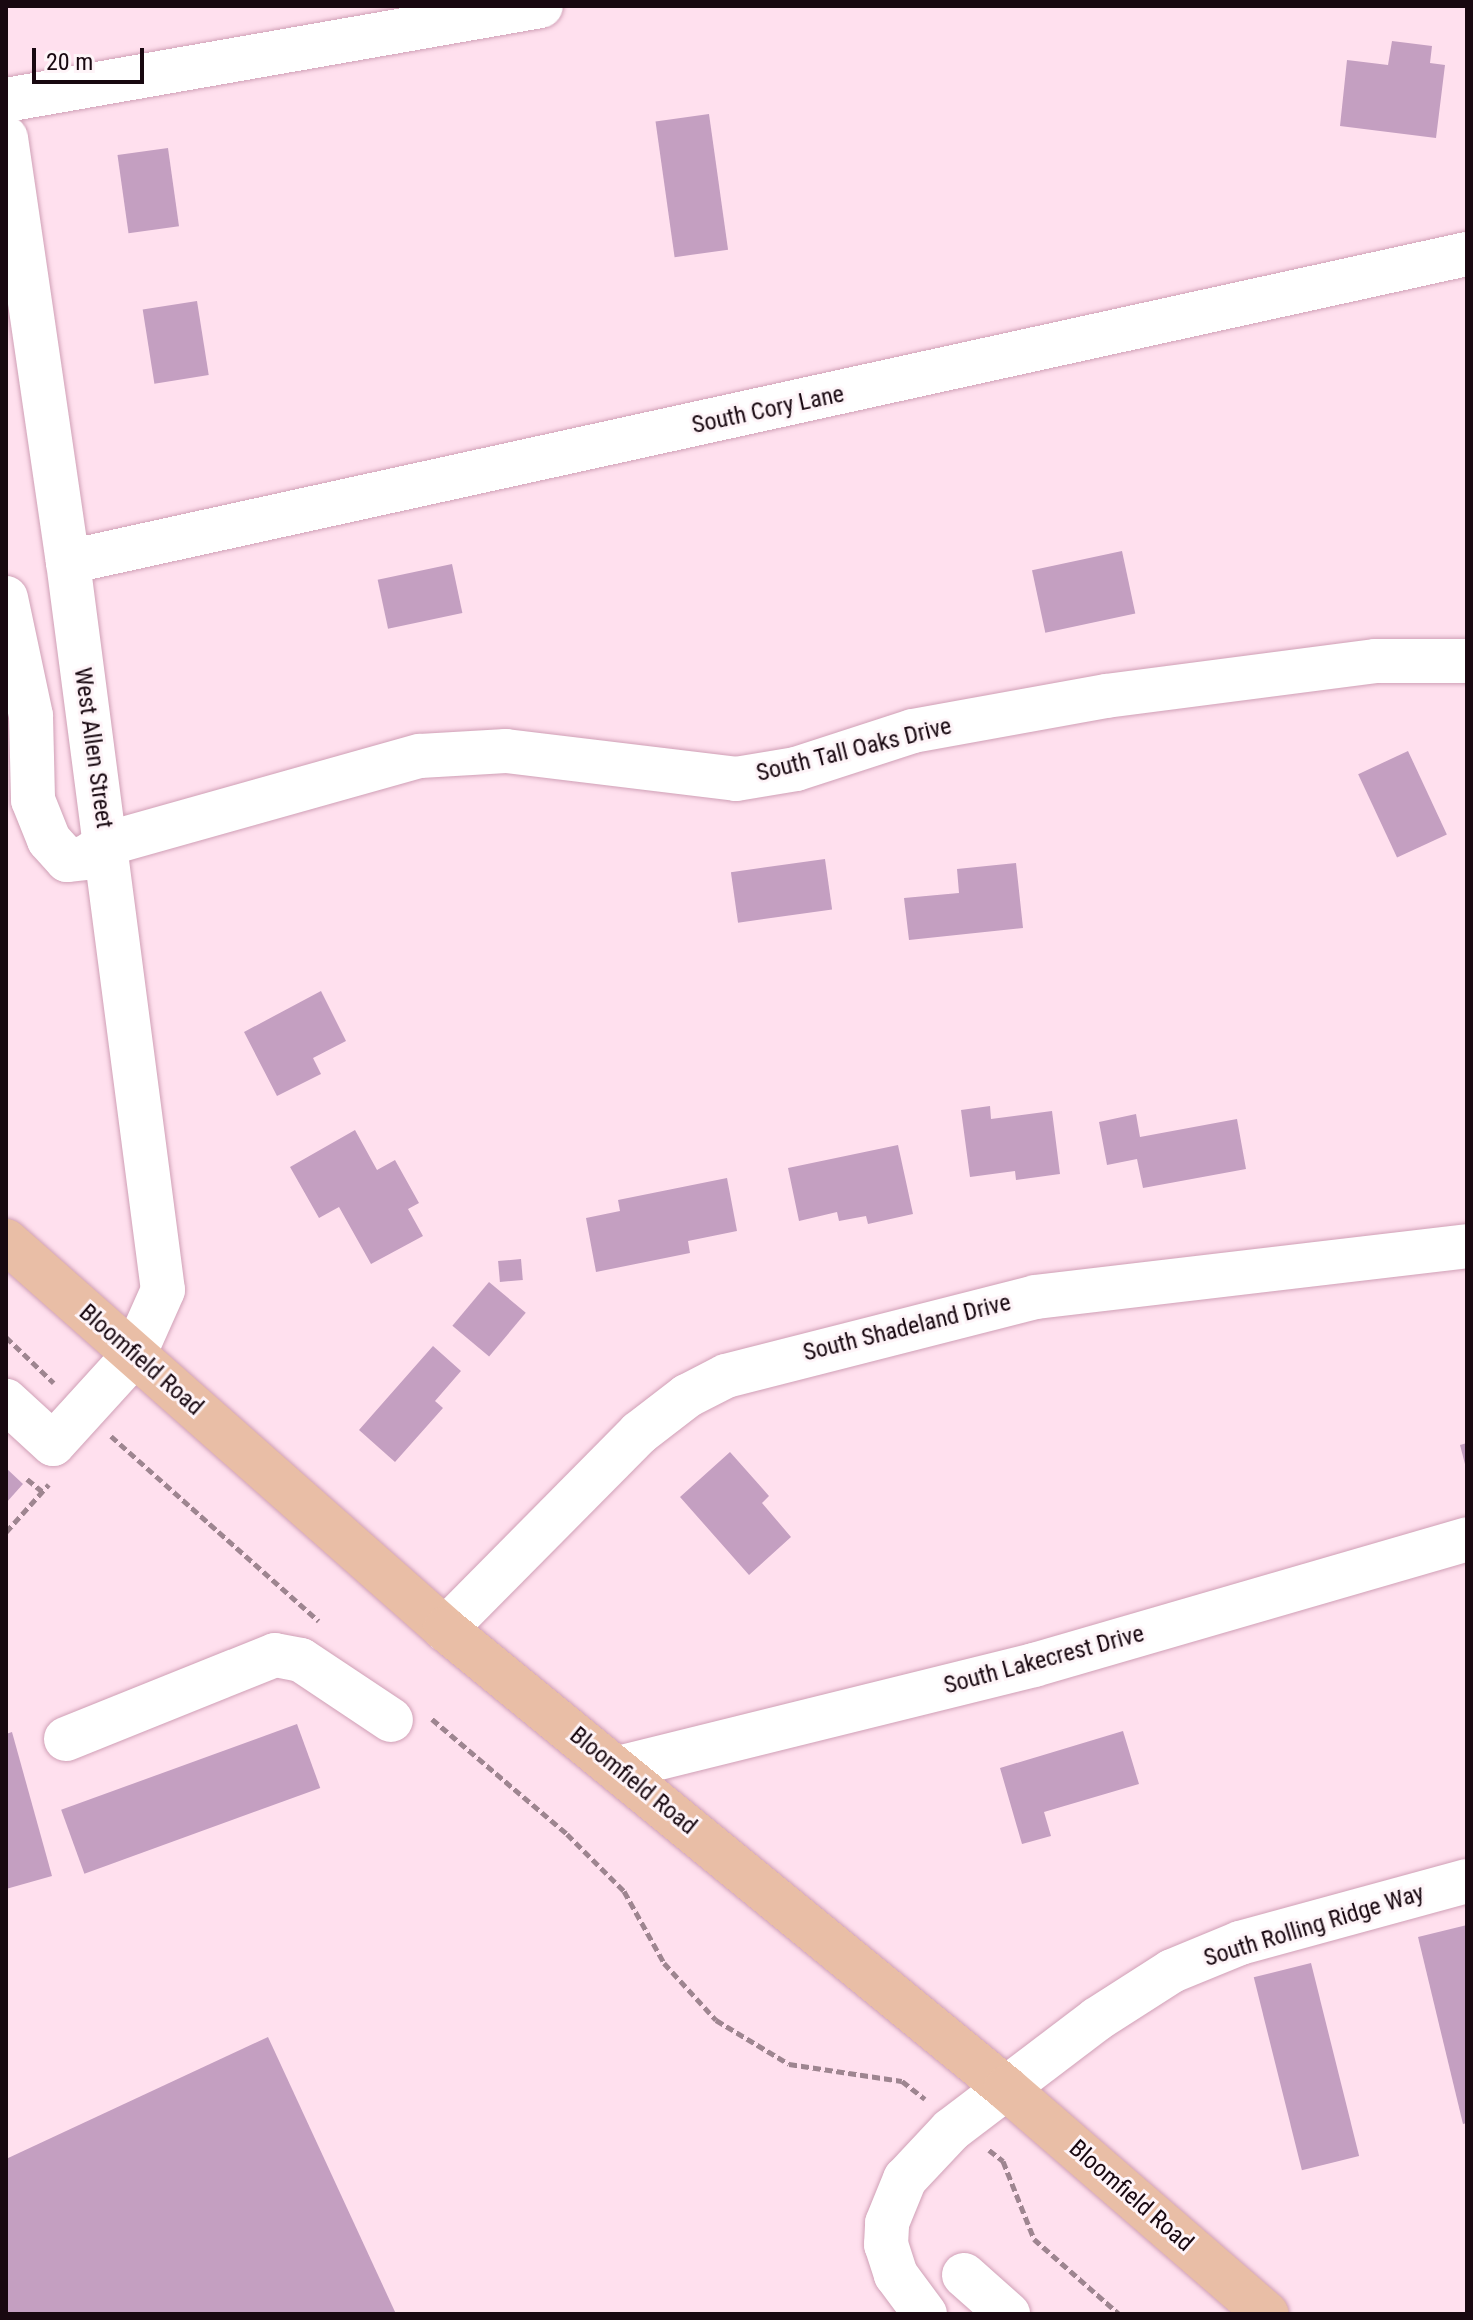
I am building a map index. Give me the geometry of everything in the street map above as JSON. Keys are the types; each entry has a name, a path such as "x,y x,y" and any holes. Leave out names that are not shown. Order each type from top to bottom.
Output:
{"main road":[{"name":"Bloomfield Road","path":"6,1241 445,1629 1006,2088 1267,2314"}],"street":[{"path":"6,100 541,6"},
{"name":"West Allen Street","path":"6,138 68,562 163,1290 134,1355 53,1444 6,1401"},
{"name":"South Cory Lane","path":"68,562 1466,258"},
{"name":"South Tall Oaks Drive","path":"6,598 31,716 33,800 49,840 67,860 85,858 106,844 420,756 506,751 736,779 796,769 913,731 1106,696 1375,661 1467,661"},
{"name":"South Shadeland Drive","path":"445,1629 639,1433 687,1396 726,1376 1035,1297 1467,1246"},
{"name":"South Lakecrest Drive","path":"618,1768 1034,1665 1467,1539"},
{"path":"66,1739 275,1655 301,1660 408,1716"},
{"name":"South Rolling Ridge Way","path":"925,2314 896,2275 886,2245 887,2223 905,2179 957,2125 1172,1971 1240,1943 1467,1881"},
{"path":"964,2275 1008,2314"}],"path":[{"path":"6,1337 84,1411 329,1630"},
{"path":"408,1716 567,1834 624,1891 664,1963 716,2020 789,2064 902,2081 1003,2161 1034,2239 1119,2314"}],"building":[{"path":"1392,41 1432,46 1430,63 1445,65 1436,138 1340,126 1347,60 1388,65"},
{"path":"709,114 728,250 675,257 656,122"},
{"path":"168,148 179,226 128,233 117,155"},
{"path":"197,301 209,375 154,384 143,310"},
{"path":"1122,551 1135,614 1045,633 1032,570"},
{"path":"452,564 462,613 388,629 378,580"},
{"path":"1408,751 1447,834 1397,858 1358,774"},
{"path":"825,859 832,910 738,923 731,872"},
{"path":"1016,863 1023,928 909,940 904,898 959,893 957,869"},
{"path":"321,991 346,1041 313,1058 321,1074 277,1096 244,1032"},
{"path":"990,1106 991,1119 1052,1111 1060,1174 1016,1180 1015,1171 970,1177 961,1110"},
{"path":"1136,1114 1140,1137 1237,1119 1246,1169 1143,1188 1137,1159 1107,1165 1099,1122"},
{"path":"355,1130 377,1170 395,1160 419,1203 408,1209 423,1236 371,1264 339,1207 319,1218 290,1167"},
{"path":"898,1145 913,1214 868,1224 866,1216 839,1221 837,1212 799,1221 788,1168"},
{"path":"727,1178 737,1231 688,1241 690,1253 596,1272 586,1218 620,1211 618,1200"},
{"path":"521,1259 523,1280 500,1282 498,1261"},
{"path":"489,1282 526,1313 489,1357 452,1326"},
{"path":"433,1346 461,1371 435,1401 443,1408 395,1462 359,1430"},
{"path":"1467,1443 1467,1468 1466,1468 1460,1445"},
{"path":"730,1452 769,1496 762,1503 791,1537 749,1575 680,1497"},
{"path":"6,1468 23,1484 6,1503"},
{"path":"297,1724 320,1788 84,1874 61,1810"},
{"path":"1123,1731 1139,1784 1044,1812 1051,1836 1022,1844 1000,1768"},
{"path":"12,1732 52,1876 6,1889 6,1734"},
{"path":"1467,1925 1467,2123 1463,2124 1418,1937"},
{"path":"1311,1963 1359,2156 1302,2170 1254,1977"},
{"path":"268,2037 396,2314 6,2314 6,2159"}]}
